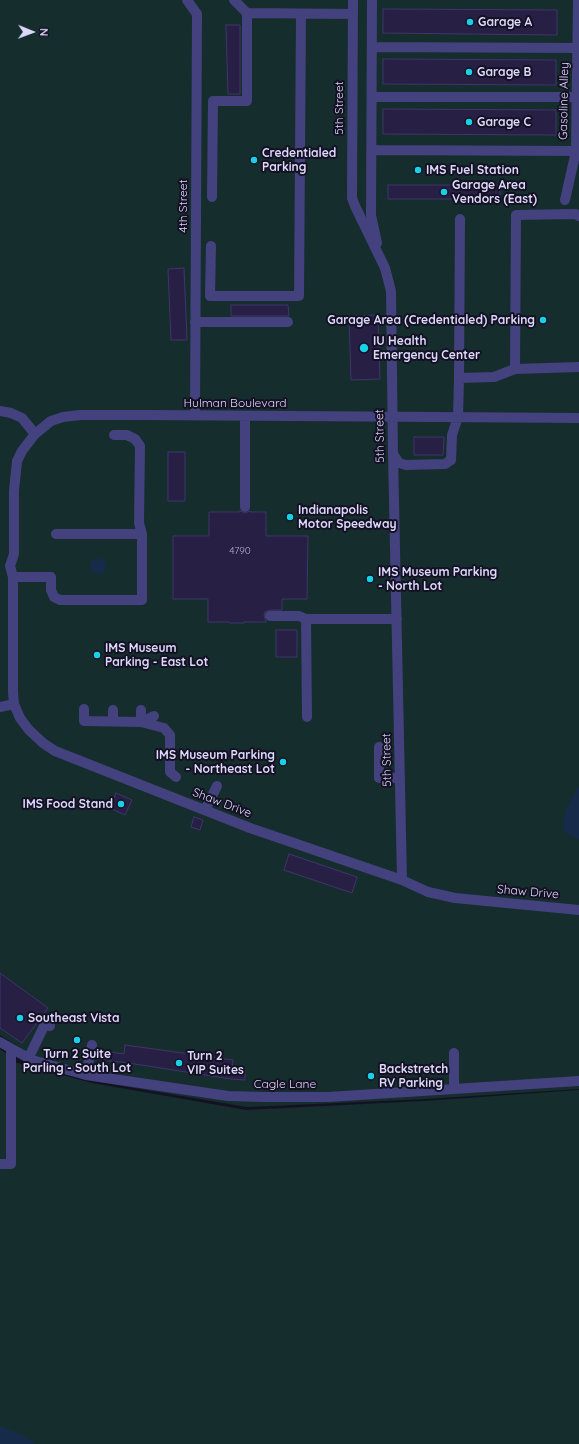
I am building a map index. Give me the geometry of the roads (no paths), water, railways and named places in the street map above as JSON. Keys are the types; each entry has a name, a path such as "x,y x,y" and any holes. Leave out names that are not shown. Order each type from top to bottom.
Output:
{"street":[{"name":"4th Street","path":"187,0 197,14 195,415"},
{"path":"234,0 247,13 353,14"},
{"name":"5th Street","path":"353,0 352,198 385,268 390,283 402,880"},
{"path":"372,0 371,215 376,241 385,268"},
{"name":"Gasoline Alley","path":"565,200 576,151 578,0"},
{"path":"212,198 213,101 247,101 247,13"},
{"path":"211,246 210,296 299,296 301,14"},
{"path":"372,48 578,48"},
{"path":"372,97 577,97"},
{"path":"372,150 576,151"},
{"path":"515,369 516,215 576,214 579,216"},
{"path":"393,454 399,463 406,465 445,464 451,460 452,435 458,417 460,219"},
{"path":"195,322 288,322"},
{"path":"459,378 494,377 515,369 579,367"},
{"path":"0,411 11,413 22,418 35,434"},
{"name":"Hulman Boulevard","path":"5,566 14,554 14,491 17,461 22,451 35,434 52,421 63,417 86,415 195,415 579,418"},
{"path":"245,416 245,507"},
{"path":"13,577 51,577 51,590 54,597 60,600 142,600 142,534 139,523 140,446 135,438 127,435 114,435"},
{"path":"56,534 142,534"},
{"name":"Shaw Drive","path":"5,566 13,577 14,704 24,724 29,730 43,743 55,751 205,810 324,854 402,880 428,892 448,897 579,910"},
{"path":"270,616 396,619"},
{"path":"306,618 307,717"},
{"path":"0,707 14,704"},
{"path":"84,710 84,721 141,722 164,728 170,735 173,748 170,772 176,777"},
{"path":"113,710 113,721"},
{"path":"141,710 141,722"},
{"path":"141,722 154,716"},
{"path":"379,747 379,778 400,778"},
{"path":"205,810 217,786"},
{"path":"28,1059 46,1024 50,1026"},
{"name":"Cagle Lane","path":"0,1042 28,1059 86,1075 240,1097 328,1096 579,1081"},
{"path":"86,1075 92,1045"},
{"path":"0,1164 11,1164 11,1049"},
{"path":"454,1053 454,1089"}],"water":[{"path":"98,558 105,563 106,566 101,573 98,574 91,569 90,566 95,559"},
{"path":"579,786 579,839 577,839 567,833 564,829 563,822 566,809"},
{"path":"0,1426 21,1434 35,1444 0,1444"}],"place":[{"name":"Garage A","path":"470,22"},
{"name":"Garage B","path":"469,72"},
{"name":"Garage C","path":"469,122"},
{"name":"Credentialed Parking","path":"254,160"},
{"name":"IMS Fuel Station","path":"418,170"},
{"name":"Garage Area Vendors (East)","path":"444,192"},
{"name":"Garage Area (Credentialed) Parking","path":"543,320"},
{"name":"IU Health Emergency Center","path":"364,348"},
{"name":"Indianapolis Motor Speedway","path":"290,517"},
{"name":"IMS Museum Parking - North Lot","path":"370,579"},
{"name":"IMS Museum Parking - East Lot","path":"97,655"},
{"name":"IMS Museum Parking - Northeast Lot","path":"283,762"},
{"name":"IMS Food Stand","path":"121,804"},
{"name":"Southeast Vista","path":"20,1018"},
{"name":"Turn 2 Suite Parling - South Lot","path":"77,1040"},
{"name":"Turn 2 VIP Suites","path":"179,1063"},
{"name":"Backstretch RV Parking","path":"371,1076"}]}
